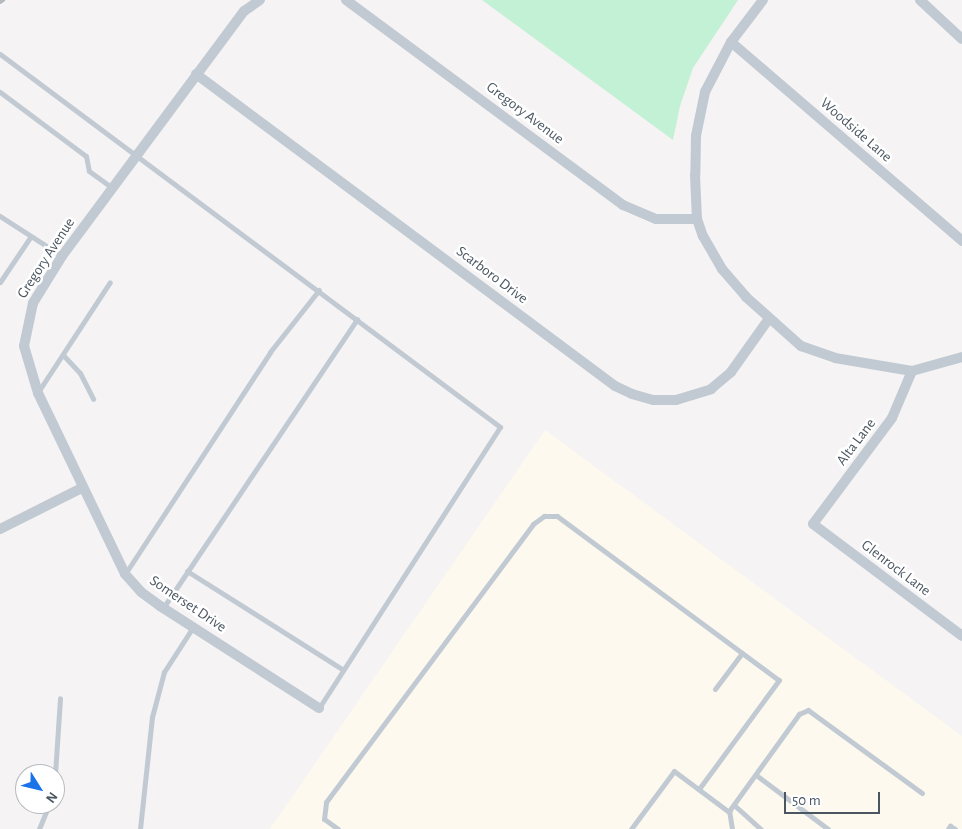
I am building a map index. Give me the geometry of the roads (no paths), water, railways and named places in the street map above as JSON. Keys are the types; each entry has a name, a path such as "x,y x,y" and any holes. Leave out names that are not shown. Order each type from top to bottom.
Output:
{"street":[{"name":"Gregory Avenue","path":"82,488 38,393 26,360 25,332 33,303 62,256 196,74 244,11 260,0"},
{"name":"Gregory Avenue","path":"346,0 624,205 656,219 697,220"},
{"path":"763,0 731,42 705,92 696,136 697,220 722,269 768,320 801,346 835,358 912,371 962,357"},
{"path":"920,0 962,39"},
{"name":"Woodside Lane","path":"731,42 962,241"},
{"name":"Scarboro Drive","path":"196,74 607,380 632,394 653,400 676,400 711,389 732,372 768,320"},
{"name":"Alta Lane","path":"813,524 892,418 912,371"},
{"path":"3,525 82,488"},
{"name":"Somerset Drive","path":"82,488 125,574 141,592 318,708"},
{"name":"Glenrock Lane","path":"813,524 962,636"}],"lane":[{"path":"0,54 319,290 500,427 318,708"},
{"path":"0,92 86,156 89,171 112,188"},
{"path":"0,216 62,256"},
{"path":"0,282 31,236"},
{"path":"38,393 64,356 110,282"},
{"path":"125,574 270,352 319,290"},
{"path":"163,608 357,319"},
{"path":"64,356 80,373 93,399"},
{"path":"338,829 324,819 326,802 533,524 544,516 557,516 778,680 699,789"},
{"path":"187,571 342,669"},
{"path":"140,829 152,717 164,672 193,627"},
{"path":"715,689 742,653"},
{"path":"56,764 60,698"},
{"path":"729,812 799,714 808,710 922,792"},
{"path":"631,829 674,771 729,812 732,829"},
{"path":"756,775 828,829"},
{"path":"734,805 761,829"},
{"path":"39,829 45,814"},
{"path":"948,829 950,826 955,829"}]}
